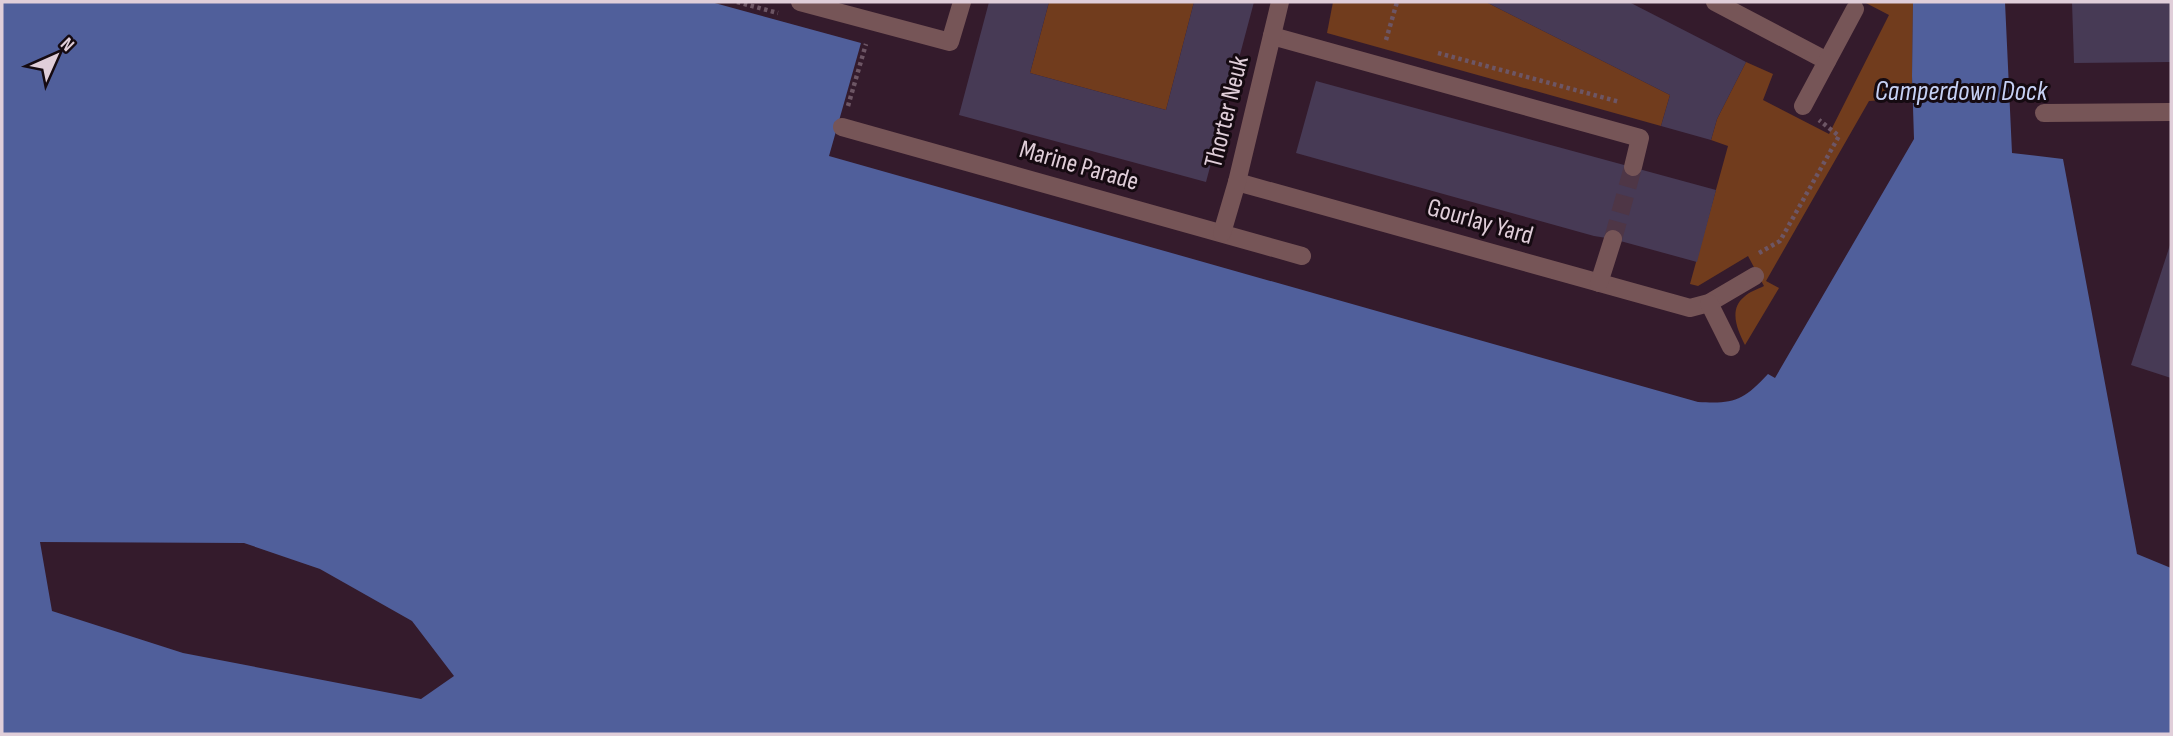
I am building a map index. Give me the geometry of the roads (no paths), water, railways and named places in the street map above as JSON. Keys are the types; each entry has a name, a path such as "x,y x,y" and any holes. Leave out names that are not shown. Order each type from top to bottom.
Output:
{"street":[{"path":"794,9 950,42 962,2"},
{"name":"Thorter Neuk","path":"1222,233 1237,182 1280,2"},
{"path":"1715,2 1827,61"},
{"path":"1803,106 1855,9"},
{"path":"1272,36 1640,138 1633,167"},
{"path":"2044,113 2171,112"},
{"name":"Marine Parade","path":"842,127 1301,256"},
{"name":"Gourlay Yard","path":"1237,182 1690,309 1709,303 1755,276"},
{"path":"1599,283 1612,239"},
{"path":"1709,303 1731,346"}],"water":[{"name":"Camperdown Dock","path":"2,2 711,2 861,43 829,156 1698,402 1710,402 1737,399 1752,390 1768,374 1775,378 1914,139 1913,2 2005,2 2012,153 2063,159 2137,554 2171,568 2171,734 2,734","holes":["40,542 244,543 320,569 412,621 454,676 421,699 183,653 52,611"]}],"tunnel":[{"path":"1613,239 1633,167"}]}
